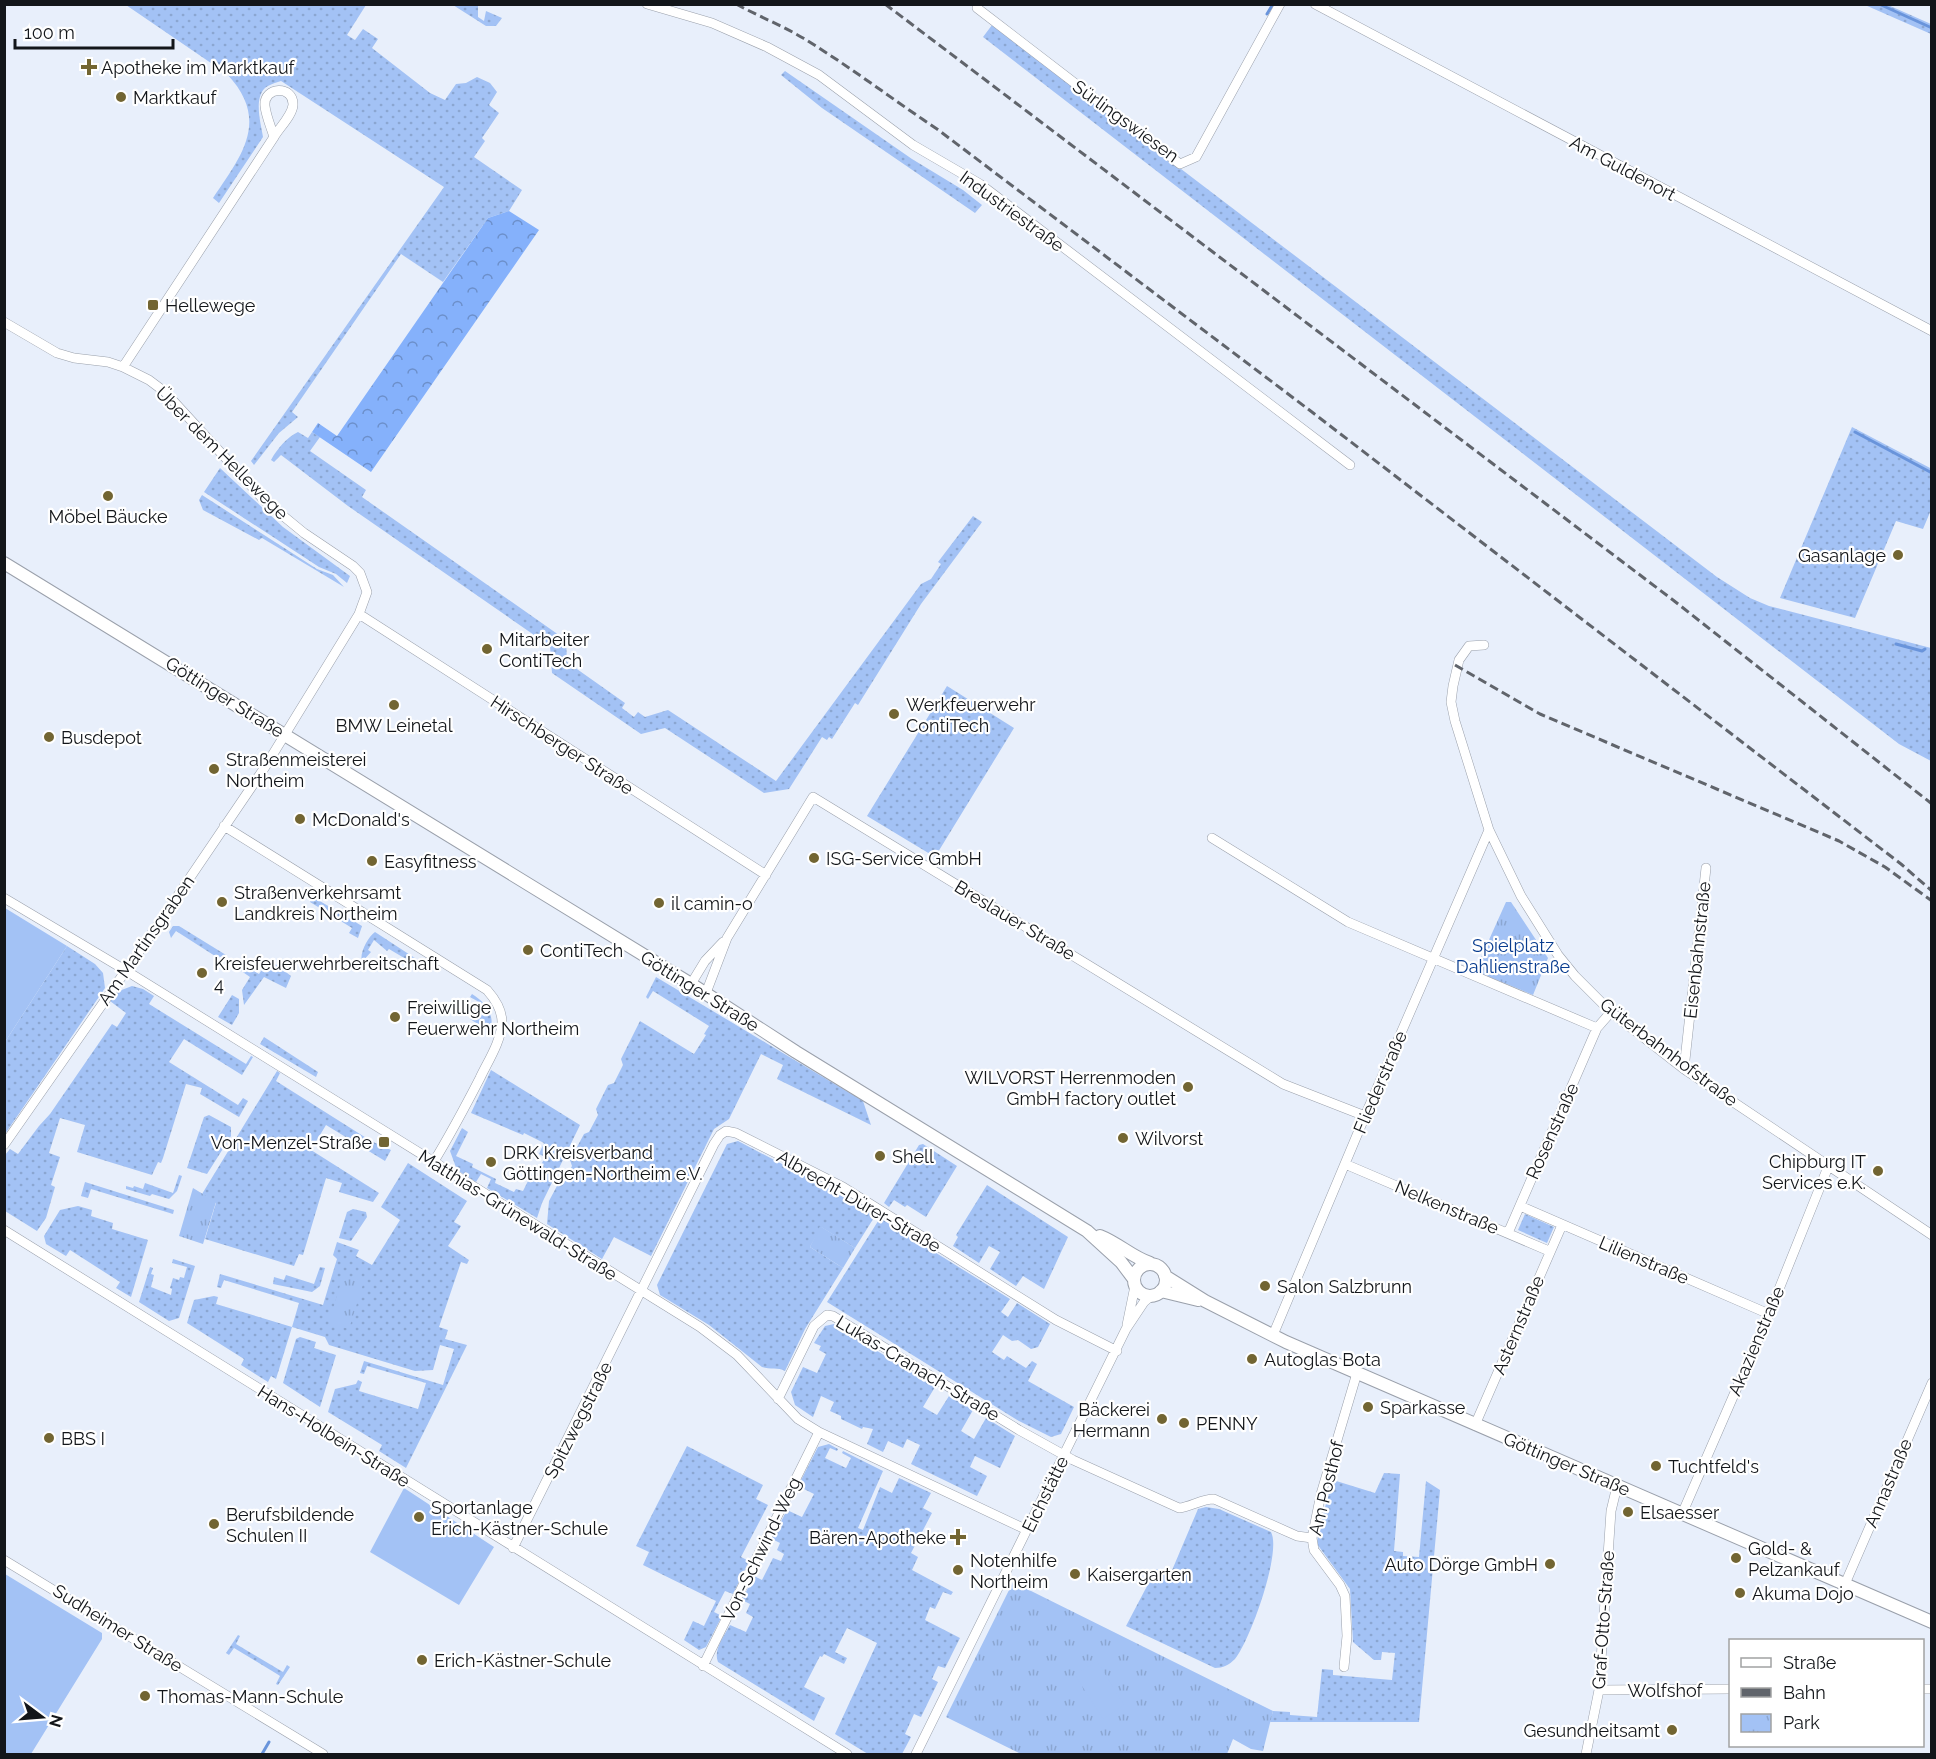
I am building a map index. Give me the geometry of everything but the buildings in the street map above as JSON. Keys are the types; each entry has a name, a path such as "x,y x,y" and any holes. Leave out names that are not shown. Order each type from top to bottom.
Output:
{"main road":[{"name":"Göttinger Straße","path":"4,563 706,993 796,1052 1087,1231 1121,1262 1143,1295 1156,1294 1205,1301"},
{"name":"Göttinger Straße","path":"1087,1231 1111,1240 1139,1259 1158,1266 1166,1276 1205,1301 1273,1335 1475,1425 1932,1622"},
{"path":"1134,1282 1139,1267 1150,1263"},
{"path":"1156,1294 1165,1284 1166,1276"}],"street":[{"name":"Industriestraße","path":"647,4 737,33 819,75 913,145 980,184 1350,465"},
{"name":"Sürlingswiesen","path":"977,8 1180,164 1196,157 1280,4"},
{"name":"Am Guldenort","path":"1315,4 1932,331"},
{"path":"123,367 274,137 292,107 289,95 281,90 269,94 265,103 274,137"},
{"name":"Über dem Hellewege","path":"4,322 57,352 74,358 108,362 149,380 165,392 265,501 304,533 360,573 367,592 359,615 285,734"},
{"name":"Hirschberger Straße","path":"359,615 766,875"},
{"name":"Güterbahnhofstraße","path":"1484,645 1469,646 1461,656 1451,702 1455,721 1489,830 1521,896 1558,955 1575,976 1611,1011 1684,1068 1932,1235"},
{"name":"Am Martinsgraben","path":"4,1145 166,913 285,734"},
{"name":"Breslauer Straße","path":"706,993 727,938 813,797 1283,1084 1365,1116"},
{"path":"224,826 487,990 495,998 501,1010 502,1023 498,1039 457,1122 433,1163"},
{"name":"Fliederstraße","path":"1273,1335 1489,830"},
{"path":"1212,838 1348,922 1597,1028"},
{"name":"Eisenbahnstraße","path":"1684,1068 1706,868"},
{"name":"Matthias-Grünewald-Straße","path":"4,898 125,970 723,1343 760,1377 798,1419 819,1432 1027,1530"},
{"name":"Breslauer Straße","path":"691,984 705,961 727,938"},
{"name":"Rosenstraße","path":"1508,1233 1597,1028 1611,1011"},
{"name":"Albrecht-Dürer-Straße","path":"642,1291 717,1140 723,1132 731,1131 843,1187 1056,1320 1117,1351"},
{"name":"Nelkenstraße","path":"1345,1164 1549,1251"},
{"name":"Akazienstraße","path":"1682,1514 1828,1167"},
{"name":"Lilienstraße","path":"1520,1206 1768,1314"},
{"name":"Asternstraße","path":"1475,1425 1562,1225"},
{"name":"Hans-Holbein-Straße","path":"4,1230 847,1755"},
{"name":"Eichstätte","path":"916,1755 1117,1351 1126,1329 1134,1298 1134,1282"},
{"name":"Spitzwegstraße","path":"513,1548 642,1291"},
{"name":"Eichstätte","path":"1126,1329 1144,1302 1156,1294"},
{"name":"Lukas-Cranach-Straße","path":"778,1399 814,1326 827,1315 833,1316 1019,1430 1064,1454"},
{"name":"Am Posthof","path":"1344,1667 1347,1636 1345,1596 1340,1585 1314,1550 1312,1538 1321,1494 1357,1373"},
{"name":"Annastraße","path":"1845,1584 1932,1383"},
{"name":"Von-Schwind-Weg","path":"703,1666 819,1432"},
{"path":"1064,1454 1179,1508 1214,1499 1297,1536 1312,1538"},
{"name":"Graf-Otto-Straße","path":"1586,1755 1599,1690 1610,1520 1617,1486"},
{"name":"Sudheimer Straße","path":"4,1560 323,1755"},
{"name":"Wolfshof","path":"1599,1690 1729,1689"}],"green space":[{"path":"126,5 366,5 347,35 355,40 363,29 378,39 372,48 430,93 445,100 456,84 466,83 477,77 490,83 497,92 489,105 499,113 482,138 485,141 474,157 522,190 509,211 488,218 443,282 401,254 292,412 298,417 279,433 254,465 251,461 444,187 281,81 268,86 261,94 259,113 263,137 219,203 213,198 233,168 247,138 249,123 247,107 240,91 227,74"},
{"path":"453,5 478,5 478,17 484,21 486,11 502,18 496,26 486,26"},
{"path":"1865,5 1888,5 1931,24 1931,34"},
{"path":"992,25 1717,577 1750,598 1769,606 1931,648 1931,761 1899,744 983,37"},
{"path":"785,71 982,205 975,213 822,108 781,75"},
{"path":"509,211 539,230 371,472 312,432 318,423 337,436 488,218"},
{"path":"1852,427 1932,469 1931,510 1923,529 1896,521 1855,618 1780,598"},
{"path":"298,432 308,438 312,432 320,437 310,451 366,490 362,497 566,640 567,662 625,703 622,708 634,717 638,712 645,717 668,710 776,781 921,584 931,579 941,564 938,562 973,516 982,522 921,604 858,705 855,703 832,739 829,737 827,740 822,737 789,789 764,793 665,728 641,734 552,673 550,646 348,506 281,455 274,462 271,460 283,444"},
{"path":"220,468 283,527 350,576 347,583 204,492"},
{"path":"202,495 317,569 333,575 344,587 262,538 259,540 203,510 199,500"},
{"path":"947,686 1014,728 935,857 867,816"},
{"path":"313,897 362,926 358,938 349,933 352,928 310,902"},
{"name":"Spielplatz Dahlienstraße","path":"1506,902 1511,902 1548,958 1533,995 1475,971"},
{"path":"5,908 67,946 5,1042"},
{"path":"173,926 179,926 226,955 215,956 176,931 171,938 169,932"},
{"path":"375,932 424,964 421,968 389,949 387,951 374,940 368,950 371,952 362,962 365,946"},
{"path":"67,946 95,964 103,973 105,988 5,1134 5,1042"},
{"path":"233,959 259,974 269,959 291,976 286,988 264,977 244,1005 242,990 250,977 231,964"},
{"path":"656,977 863,1101 871,1125 777,1079 783,1065 761,1054 729,1119 714,1129 651,1256 614,1237 602,1259 547,1224 549,1201 558,1184 564,1182 572,1166 570,1160 584,1134 589,1132 598,1115 596,1109 608,1085 614,1083 623,1065 621,1059 640,1021 694,1054 706,1035 704,1034 709,1026 653,991 648,999 646,997"},
{"path":"132,986 143,989 154,996 149,1004 246,1064 251,1056 253,1057 242,1075 184,1039 169,1062 238,1105 243,1098 248,1101 239,1117 200,1094 202,1088 186,1084 163,1158 161,1163 158,1162 152,1175 77,1152 85,1125 60,1118 49,1153 60,1157 51,1185 55,1187 46,1218 37,1231 5,1211 5,1155 10,1149 18,1154 50,1114 112,1024 117,1027 126,1013 110,1001 119,991"},
{"path":"472,994 488,1010 492,1020 490,1032 470,1019 476,1010 485,1014 487,1011 477,1005 479,1002 470,997"},
{"path":"232,995 239,999 239,1013 232,1025 218,1017"},
{"path":"264,1037 318,1072 316,1077 260,1044"},
{"path":"491,1070 580,1125 537,1218 487,1188 491,1179 481,1174 476,1182 457,1170 450,1151 462,1128 468,1132 456,1156 496,1179 495,1183 514,1192 516,1189 523,1191 535,1167 541,1170 545,1157 539,1154 544,1143 471,1113"},
{"path":"277,1071 280,1073 276,1081 371,1141 391,1150 385,1161 326,1125 311,1150 379,1193 373,1202 339,1192 342,1183 326,1178 303,1255 299,1254 294,1266 205,1239 216,1203 202,1194"},
{"path":"209,1115 231,1127 231,1136 207,1174 187,1168 204,1117"},
{"path":"738,1141 837,1193 875,1216 855,1248 821,1227 810,1247 843,1268 805,1329 785,1371 762,1367 709,1325 660,1295 657,1285 727,1144"},
{"path":"923,1144 957,1166 926,1217 894,1200 889,1207 884,1203 919,1145"},
{"path":"408,1163 467,1201 454,1222 461,1226 448,1246 469,1260 467,1264 461,1262 439,1327 448,1330 445,1339 467,1345 406,1468 379,1451 382,1445 328,1412 335,1389 356,1384 358,1380 362,1382 359,1391 418,1409 426,1383 367,1366 364,1374 360,1373 364,1361 443,1385 454,1349 440,1345 433,1370 415,1371 329,1345 325,1337 292,1327 299,1303 224,1280 221,1288 217,1287 220,1274 323,1305 337,1259 333,1255 337,1242 359,1250 356,1256 372,1265 400,1220 381,1207"},
{"path":"179,1175 182,1176 177,1191 169,1199 126,1189 126,1186 133,1188 134,1186 143,1189 145,1183 173,1193"},
{"path":"85,1182 174,1210 173,1214 91,1189 88,1198 81,1196"},
{"path":"987,1185 1068,1237 1044,1289 1023,1276 1016,1286 990,1269 1000,1252 989,1246 979,1263 953,1246 958,1237 956,1235"},
{"path":"193,1188 216,1202 203,1244 179,1236"},
{"path":"78,1206 92,1210 91,1216 113,1223 112,1229 148,1240 131,1297 116,1288 120,1282 70,1250 66,1256 46,1244 44,1236 60,1210"},
{"path":"353,1209 366,1212 367,1217 351,1241 339,1238 347,1212"},
{"path":"1525,1214 1554,1227 1547,1243 1518,1230"},
{"path":"880,1218 1010,1299 1001,1312 1008,1317 1017,1303 1050,1324 1038,1347 1031,1349 1018,1340 1012,1341 1003,1335 992,1352 1004,1360 1007,1356 1026,1368 1032,1361 1037,1364 1028,1381 1074,1407 1061,1434 1051,1437 1019,1421 827,1302"},
{"path":"820,1226 855,1248 843,1268 810,1247"},
{"path":"173,1259 195,1266 179,1318 169,1321 139,1302 150,1267 153,1268 151,1274 154,1275 151,1287 171,1295 172,1289 170,1288 173,1278 179,1280 180,1277 184,1278 187,1267 172,1263"},
{"path":"320,1267 325,1268 320,1286 312,1292 273,1284 274,1277 284,1280 286,1275 314,1284"},
{"path":"343,1275 364,1281 349,1329 329,1323"},
{"path":"214,1296 218,1297 216,1304 292,1327 276,1379 271,1376 268,1382 241,1365 244,1359 187,1323 194,1300"},
{"path":"834,1324 935,1387 923,1407 937,1415 949,1396 973,1410 961,1431 974,1439 986,1418 1015,1436 1000,1468 975,1456 970,1467 987,1476 977,1496 911,1464 920,1445 907,1439 903,1448 888,1441 883,1452 867,1444 873,1429 863,1427 862,1429 841,1419 841,1416 830,1411 834,1402 821,1396 813,1417 795,1405 791,1392 803,1367 817,1373 826,1354 819,1350 821,1346 814,1343 825,1326"},
{"path":"300,1337 316,1342 314,1348 336,1355 320,1407 283,1383 296,1339"},
{"path":"829,1444 838,1449 837,1451 830,1448 825,1458 846,1468 851,1458 842,1453 843,1451 883,1471 858,1528 863,1530 880,1487 892,1493 899,1478 931,1493 923,1508 932,1513 911,1553 918,1557 912,1570 953,1592 951,1595 943,1592 935,1609 930,1607 925,1620 960,1638 945,1668 938,1666 932,1679 938,1682 921,1717 914,1714 905,1734 911,1737 902,1754 868,1754 835,1734 877,1643 847,1628 835,1652 847,1658 844,1664 824,1654 820,1656 804,1687 825,1698 814,1721 718,1662 717,1653 720,1643 730,1625 746,1632 753,1617 746,1613 750,1604 742,1600 754,1576 762,1580 773,1558 781,1561 784,1554 777,1550 780,1543 772,1539 787,1510 802,1517 814,1494 798,1486 818,1447"},
{"path":"687,1446 763,1485 756,1499 768,1505 741,1557 749,1561 733,1594 725,1591 714,1612 722,1616 706,1647 699,1650 684,1640 693,1621 704,1626 716,1601 643,1565 649,1552 636,1546"},
{"path":"1384,1473 1400,1474 1394,1551 1403,1552 1403,1556 1419,1557 1426,1481 1440,1490 1419,1722 1270,1722 1273,1711 1317,1717 1322,1669 1333,1670 1333,1675 1392,1680 1395,1653 1382,1652 1381,1660 1374,1660 1353,1642 1350,1589 1317,1544 1319,1528 1333,1480 1375,1493"},
{"name":"Sportanlage Erich-Kästner-Schule","path":"404,1488 494,1547 459,1605 370,1552"},
{"path":"1206,1507 1219,1509 1271,1532 1273,1542 1268,1576 1256,1616 1235,1659 1226,1666 1218,1668 1126,1626 1156,1569 1170,1575 1198,1509"},
{"path":"5,1574 102,1633 102,1639 31,1754 5,1754"},
{"path":"1013,1582 1273,1711 1263,1751 1251,1749 1233,1739 1227,1754 1021,1754 946,1717"},
{"path":"238,1635 240,1636 236,1644 283,1672 287,1665 290,1667 278,1685 276,1684 280,1676 277,1674 234,1648 229,1655 226,1653"},
{"path":"1097,1661 1124,1705 1103,1719 1075,1675"}],"waterway":[{"path":"1267,14 1273,4"},
{"path":"1879,4 1932,28"},
{"path":"1855,432 1932,473"},
{"path":"1896,644 1922,651 1925,649"},
{"path":"262,1754 269,1742"}],"railway":[{"path":"736,4 803,38 937,129 1308,409 1901,864 1932,891"},
{"path":"885,4 1673,600 1932,804"},
{"path":"1455,665 1540,714 1839,841 1885,867 1932,901"}],"place":[{"name":"Apotheke im Marktkauf","path":"89,67"},
{"name":"Marktkauf","path":"121,97"},
{"name":"Hellewege","path":"153,305"},
{"name":"Möbel Bäucke","path":"108,496"},
{"name":"Gasanlage","path":"1898,555"},
{"name":"Mitarbeiter ContiTech","path":"487,649"},
{"name":"BMW Leinetal","path":"394,705"},
{"name":"Werkfeuerwehr ContiTech","path":"894,714"},
{"name":"Busdepot","path":"49,737"},
{"name":"Straßenmeisterei Northeim","path":"214,769"},
{"name":"McDonald's","path":"300,819"},
{"name":"ISG-Service GmbH","path":"814,858"},
{"name":"Easyfitness","path":"372,861"},
{"name":"Straßenverkehrsamt Landkreis Northeim","path":"222,902"},
{"name":"il camin-o","path":"659,903"},
{"name":"ContiTech","path":"528,950"},
{"name":"Kreisfeuerwehrbereitschaft 4","path":"202,973"},
{"name":"Freiwillige Feuerwehr Northeim","path":"395,1017"},
{"name":"WILVORST Herrenmoden GmbH factory outlet","path":"1188,1087"},
{"name":"Wilvorst","path":"1123,1138"},
{"name":"Von-Menzel-Straße","path":"384,1142"},
{"name":"Shell","path":"880,1156"},
{"name":"DRK Kreisverband Göttingen-Northeim e.V.","path":"491,1162"},
{"name":"Chipburg IT Services e.K.","path":"1878,1171"},
{"name":"Salon Salzbrunn","path":"1265,1286"},
{"name":"Autoglas Bota","path":"1252,1359"},
{"name":"Sparkasse","path":"1368,1407"},
{"name":"Bäckerei Hermann","path":"1162,1419"},
{"name":"PENNY","path":"1184,1423"},
{"name":"BBS I","path":"49,1438"},
{"name":"Tuchtfeld's","path":"1656,1466"},
{"name":"Elsaesser","path":"1628,1512"},
{"name":"Sportanlage Erich-Kästner-Schule","path":"419,1517"},
{"name":"Berufsbildende Schulen II","path":"214,1524"},
{"name":"Bären-Apotheke","path":"958,1537"},
{"name":"Gold- & Pelzankauf","path":"1736,1558"},
{"name":"Auto Dörge GmbH","path":"1550,1564"},
{"name":"Notenhilfe Northeim","path":"958,1570"},
{"name":"Kaisergarten","path":"1075,1574"},
{"name":"Akuma Dojo","path":"1740,1593"},
{"name":"Erich-Kästner-Schule","path":"422,1660"},
{"name":"Thomas-Mann-Schule","path":"145,1696"},
{"name":"Gesundheitsamt","path":"1672,1730"}]}
